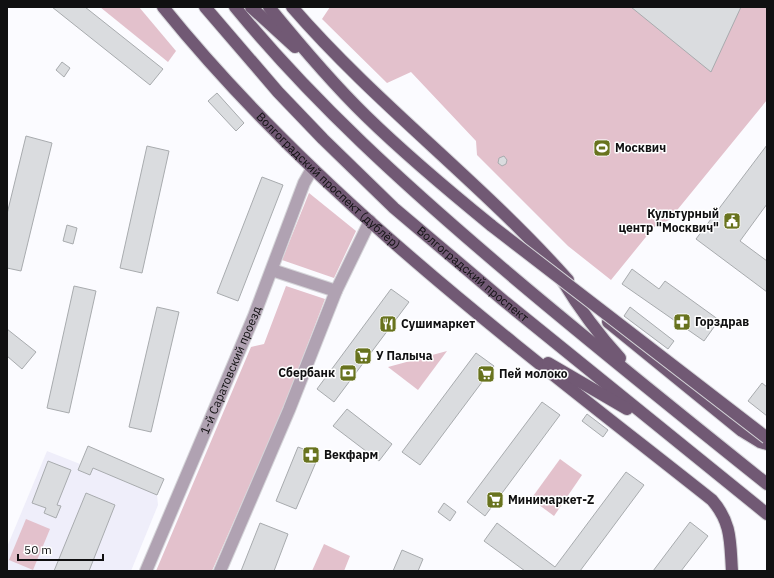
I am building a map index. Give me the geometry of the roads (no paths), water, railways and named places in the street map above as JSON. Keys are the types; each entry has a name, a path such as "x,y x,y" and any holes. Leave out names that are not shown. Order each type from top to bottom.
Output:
{"main road":[{"name":"Волгоградский проспект (дублёр)","path":"163,7 237,92 312,169 370,221 508,338 712,500 724,515 730,531 732,571"},
{"name":"Волгоградский проспект","path":"205,7 278,92 328,144 389,203 446,253 663,431 767,514"},
{"name":"Волгоградский проспект","path":"235,7 313,94 369,151 527,289 654,394 767,484"},
{"path":"251,7 333,81"},
{"path":"269,7 333,81 366,116 432,177 492,226 767,438"},
{"path":"292,7 320,39 380,100 507,216 548,258 596,312 742,431 760,442 767,444"},
{"path":"548,258 579,308 603,339 654,394"},
{"name":"Волгоградский проспект (дублёр)","path":"508,338 663,431"}],"street":[{"name":"1-й Саратовский проезд","path":"146,571 272,270 304,183 312,169"},
{"path":"220,571 289,410 336,290 370,221"},
{"path":"272,270 336,290"}],"place":[{"name":"Москвич","path":"602,148"},
{"name":"Культурный центр \"Москвич\"","path":"732,221"},
{"name":"Горздрав","path":"682,322"},
{"name":"Сушимаркет","path":"388,324"},
{"name":"У Палыча","path":"363,356"},
{"name":"Сбербанк","path":"348,373"},
{"name":"Пей молоко","path":"486,374"},
{"name":"Векфарм","path":"311,455"},
{"name":"Минимаркет-Z","path":"495,500"}]}
